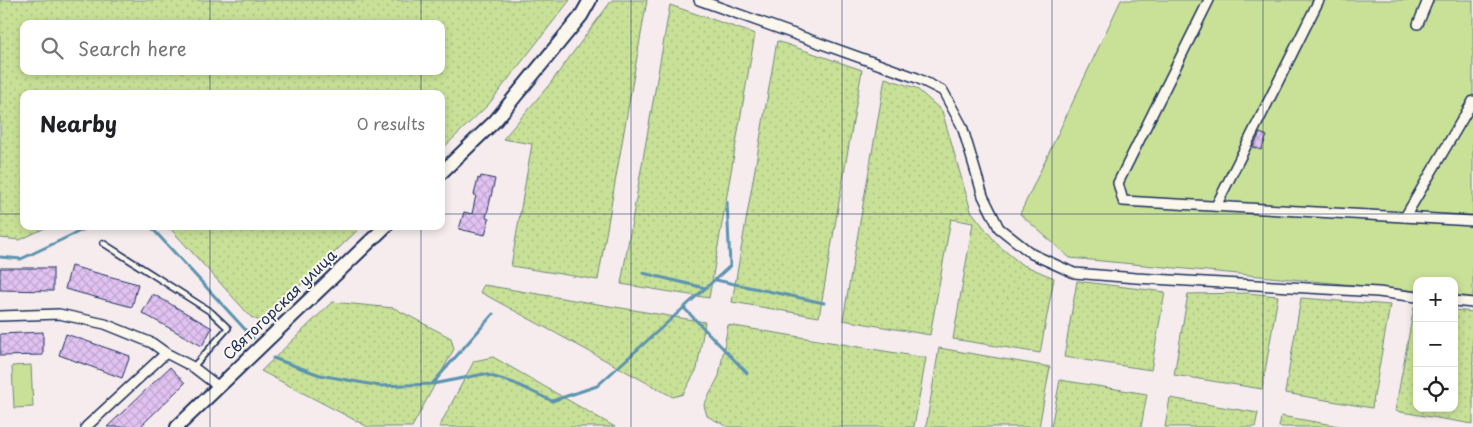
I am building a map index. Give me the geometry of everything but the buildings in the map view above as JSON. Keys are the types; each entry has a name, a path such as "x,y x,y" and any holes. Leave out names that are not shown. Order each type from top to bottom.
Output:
{"street":[{"path":"445,169 495,121 581,16 590,0"},
{"path":"699,0 917,78 943,91 962,126 983,196 999,228 1032,254 1074,273 1378,292 1413,296"},
{"path":"1209,0 1118,183 1123,201 1473,221"},
{"path":"1216,206 1319,0"},
{"path":"1418,24 1428,0"},
{"path":"1405,217 1473,101"},
{"name":"Святогорская улица","path":"177,427 382,230"},
{"path":"1458,301 1473,303"},
{"path":"0,316 59,314 96,322 152,343 166,353 193,367 218,387"},
{"path":"86,427 166,353"}],"lane":[{"path":"103,242 211,312 228,328 193,367"}],"green space":[{"path":"0,0 570,0 488,105 445,146 445,90 20,90 20,230 41,230 20,240 0,238"},
{"path":"612,0 647,0 598,280 511,266 532,144 503,139 549,85"},
{"path":"1121,0 1473,0 1473,297 1458,295 1458,277 1413,277 1413,291 1070,258 1020,214"},
{"path":"670,5 755,34 709,298 621,284"},
{"path":"777,41 862,70 819,317 732,302"},
{"path":"885,78 916,88 942,111 971,211 998,245 1021,264 1054,278 1040,353 953,339 973,223 951,219 930,335 843,320"},
{"path":"172,230 358,230 262,322 251,317"},
{"path":"1077,281 1165,292 1151,370 1064,357"},
{"path":"484,285 705,322 697,369 683,394 673,397 480,292"},
{"path":"1247,293 1278,296 1262,389 1174,375 1188,294"},
{"path":"1301,298 1390,305 1372,408 1285,393"},
{"path":"332,302 394,308 451,338 454,349 412,427 368,427 261,371"},
{"path":"1458,310 1473,312 1473,424 1395,411 1413,312 1413,412 1458,412"},
{"path":"728,325 926,358 914,427 728,427 707,416 704,405 719,376"},
{"path":"939,348 1050,367 1039,427 926,427"},
{"path":"493,357 615,427 439,427 474,361"},
{"path":"31,365 33,407 14,408 12,366"},
{"path":"1060,380 1147,394 1141,427 1051,427"},
{"path":"1170,398 1258,413 1255,427 1165,427"},
{"path":"1281,416 1345,427 1279,427"}],"waterway":[{"path":"273,358 320,375 380,386 433,384 484,374 514,383 552,401 597,386 730,266 727,202"},
{"path":"0,257 21,259 83,230"},
{"path":"154,230 253,338"},
{"path":"643,273 705,288"},
{"path":"716,280 824,303"},
{"path":"684,308 747,373"},
{"path":"433,383 493,314"}]}
